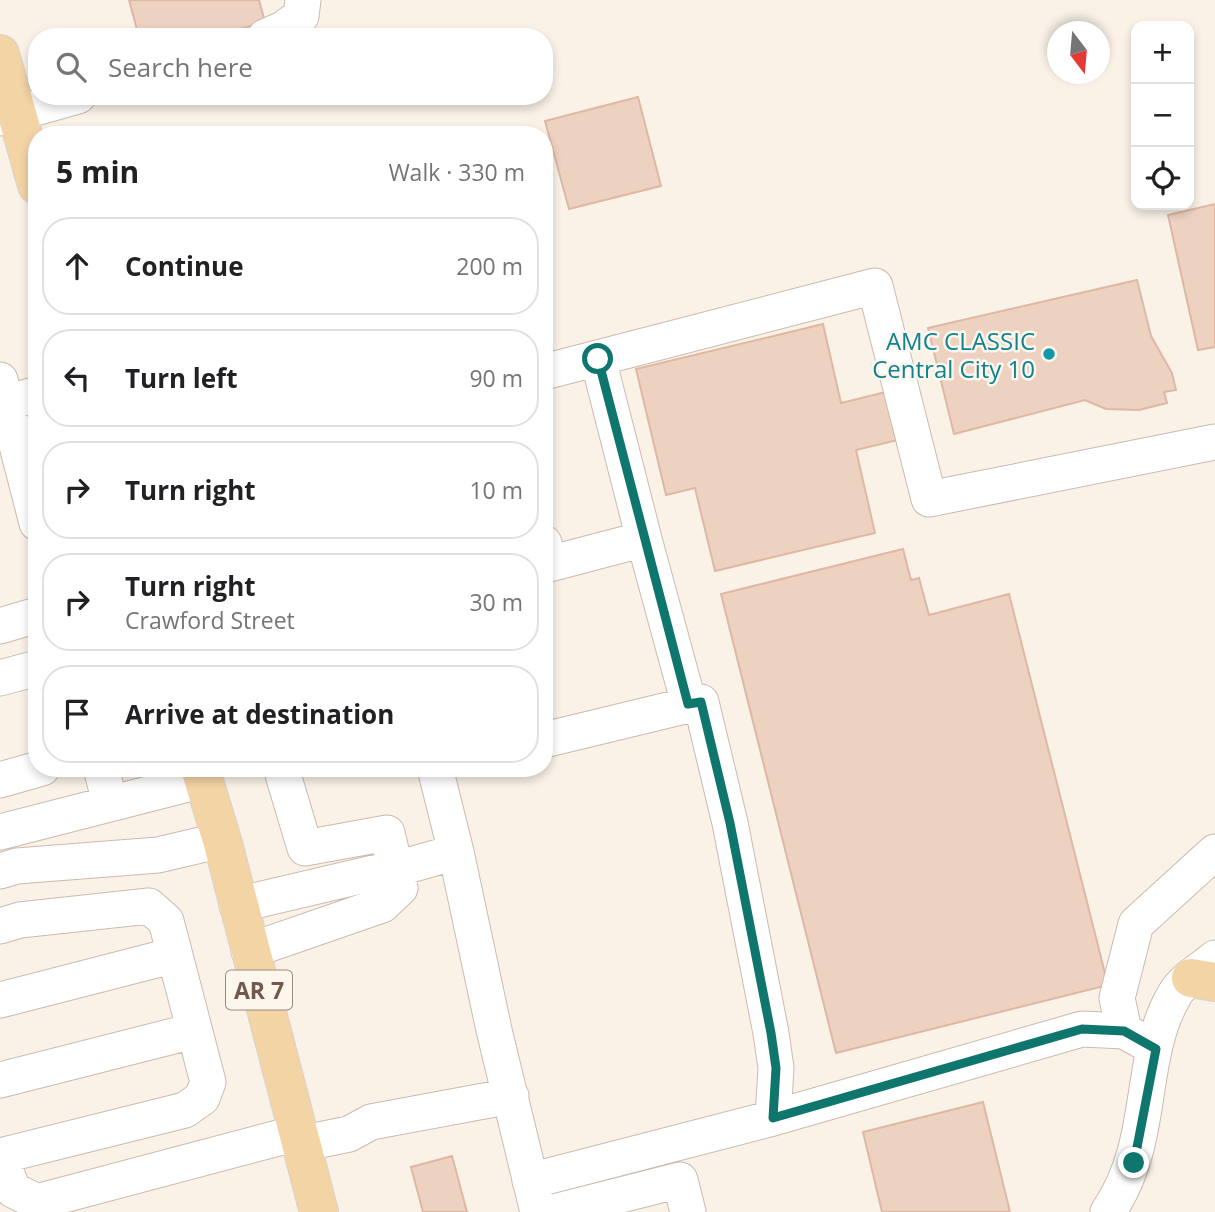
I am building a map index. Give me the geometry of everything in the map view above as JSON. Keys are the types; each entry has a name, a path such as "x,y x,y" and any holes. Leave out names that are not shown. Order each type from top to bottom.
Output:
{"main road":[{"path":"1,65 8,116 28,164"},
{"name":"AR 7","path":"203,777 222,839 319,1212"}],"street":[{"path":"285,28 301,16 303,0"},
{"path":"8,116 46,105"},
{"path":"553,370 875,286 929,499 1215,442"},
{"path":"598,359 688,704"},
{"path":"11,395 28,479"},
{"path":"553,556 644,538"},
{"path":"0,626 28,618"},
{"path":"0,678 28,670"},
{"path":"553,738 701,702 745,897 776,1068 773,1118"},
{"path":"0,779 28,772"},
{"path":"103,777 110,803"},
{"path":"0,832 110,803 192,777"},
{"path":"284,777 305,848 387,833 398,879"},
{"path":"437,777 534,1196 773,1118 1082,1029 1124,1031 1156,1049"},
{"path":"0,871 17,866 158,855 222,839"},
{"path":"249,951 382,905 398,879 456,852"},
{"path":"1124,1031 1117,998 1136,924 1215,852"},
{"path":"237,905 373,873 398,879"},
{"path":"0,926 20,920 149,906 166,920 208,1082 202,1098 185,1110 0,1156 13,1190 37,1202 298,1139 349,1134 371,1122 511,1096"},
{"path":"0,1000 175,955"},
{"path":"1108,1212 1121,1192 1134,1163 1163,1018 1176,991 1207,973"},
{"path":"0,1080 193,1031"},
{"path":"554,1212 680,1180 688,1212"}],"building":[{"path":"129,0 259,0 265,22 243,28 137,28"},
{"path":"638,97 661,186 569,209 553,150 553,126 546,126 545,121"},
{"path":"1215,204 1215,347 1198,350 1168,215"},
{"name":"AMC CLASSIC Central City 10","path":"1137,280 1151,336 1172,373 1176,390 1164,392 1167,403 1139,410 1106,409 1085,400 954,434 928,328"},
{"path":"823,324 841,403 890,391 902,439 856,450 875,533 715,571 695,488 666,495 636,369"},
{"path":"903,549 911,580 919,578 929,615 1009,594 1108,985 836,1053 721,594"},
{"path":"983,1102 1010,1212 882,1212 863,1132"},
{"path":"452,1156 467,1212 423,1212 411,1167"}],"place":[{"name":"AMC CLASSIC Central City 10","path":"1049,354"}],"route":[{"path":"598,359 688,704 701,702 714,752 771,1033 776,1068 773,1118 1082,1029 1124,1031 1156,1049 1134,1163"}]}
